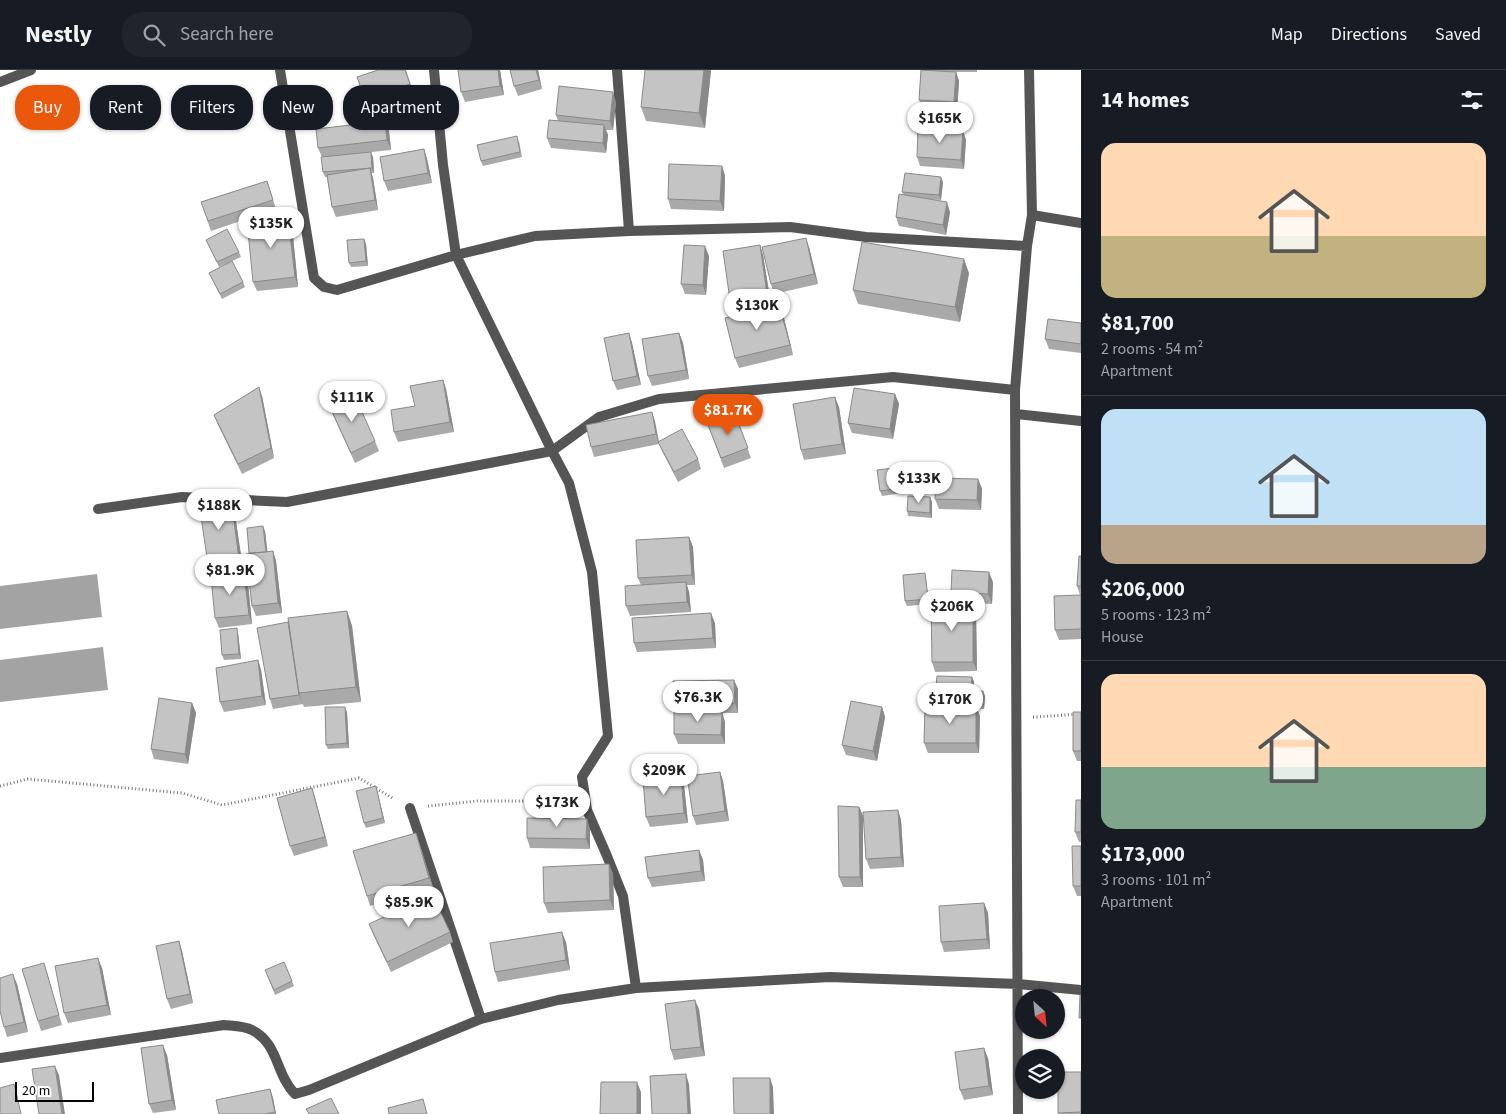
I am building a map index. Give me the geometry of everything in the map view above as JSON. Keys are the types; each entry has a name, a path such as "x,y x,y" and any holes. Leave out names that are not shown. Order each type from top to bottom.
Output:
{"street":[{"path":"0,82 30,70"},
{"path":"280,70 314,278 324,287 337,290 456,254 535,236 628,231 790,227 866,237 1027,246"},
{"path":"434,70 443,165 456,254 569,483 592,572 608,736 582,777 586,810 623,896 636,988"},
{"path":"617,70 628,231"},
{"path":"1018,1114 1015,390 1027,246 1032,215 1029,70"},
{"path":"1032,215 1081,224"},
{"path":"98,509 182,498 287,502 552,451 599,417 659,399 893,377 1015,390"},
{"path":"1016,414 1081,421"},
{"path":"410,808 481,1019"},
{"path":"0,1058 224,1025 251,1029 269,1043 286,1084 295,1094 318,1087 481,1019 558,1000 636,988 830,977 1018,984 1081,990"}],"path":[{"path":"1015,718 1081,714"},
{"path":"0,786 28,779 182,793 222,805 359,778 410,808 487,801 527,801 586,810"}],"shaded area":[{"path":"97,574 102,617 0,629 0,586"},
{"path":"103,647 108,690 0,702 0,660"}],"building":[{"path":"378,70 405,70 410,84 360,85 357,77"},
{"path":"458,70 498,70 500,86 461,92"},
{"path":"510,70 536,70 539,80 514,86"},
{"path":"645,70 704,70 699,113 641,107"},
{"path":"921,70 956,72 954,102 919,100"},
{"path":"559,86 613,92 610,121 556,115"},
{"path":"549,120 604,125 603,143 547,138"},
{"path":"343,126 343,130 386,130 387,140 318,148 316,130 333,130 333,127"},
{"path":"918,128 963,131 961,160 917,157"},
{"path":"517,136 520,152 481,161 477,145"},
{"path":"424,149 428,173 384,181 380,157"},
{"path":"371,152 372,168 323,172 321,157"},
{"path":"669,164 722,166 720,201 668,199"},
{"path":"370,168 375,200 332,207 327,175"},
{"path":"905,173 941,177 939,195 902,192"},
{"path":"267,181 273,200 208,221 201,202"},
{"path":"899,194 947,202 943,225 896,217"},
{"path":"288,217 295,277 253,282 247,221"},
{"path":"227,229 239,252 217,262 206,240"},
{"path":"806,238 814,274 771,284 762,247"},
{"path":"364,239 366,261 349,263 347,240"},
{"path":"862,242 964,259 955,307 853,290"},
{"path":"684,245 705,246 703,285 681,284"},
{"path":"760,245 767,294 730,300 723,251"},
{"path":"232,261 243,282 220,294 209,273"},
{"path":"779,304 790,345 735,358 725,318"},
{"path":"1048,319 1081,323 1081,344 1045,339"},
{"path":"629,333 637,376 613,381 604,338"},
{"path":"679,333 686,370 648,376 642,339"},
{"path":"443,380 450,422 394,432 391,410 415,406 410,386"},
{"path":"259,387 271,448 238,464 214,415"},
{"path":"854,388 895,394 890,429 848,423"},
{"path":"354,394 375,441 351,453 329,405"},
{"path":"835,397 842,444 801,450 793,404"},
{"path":"652,412 656,434 591,447 586,425"},
{"path":"735,414 748,448 721,458 708,425"},
{"path":"682,429 698,459 674,472 658,442"},
{"path":"911,466 914,486 880,491 877,470"},
{"path":"936,478 978,479 977,500 935,499"},
{"path":"908,496 930,497 930,513 907,511"},
{"path":"231,498 239,559 208,564 199,503"},
{"path":"263,526 266,552 249,553 247,528"},
{"path":"689,537 692,575 638,578 636,540"},
{"path":"273,551 278,603 252,606 246,554"},
{"path":"1079,556 1081,556 1081,586 1077,586"},
{"path":"952,570 989,572 988,594 951,592"},
{"path":"925,573 928,599 905,601 903,575"},
{"path":"244,574 249,615 215,618 211,578"},
{"path":"686,582 687,602 626,606 625,586"},
{"path":"1081,595 1081,629 1055,630 1054,596"},
{"path":"973,601 973,662 932,662 931,602"},
{"path":"347,611 356,687 299,693 288,618"},
{"path":"711,613 713,638 634,643 632,618"},
{"path":"288,622 299,695 270,699 257,628"},
{"path":"237,628 239,654 222,655 220,630"},
{"path":"258,660 262,696 220,702 216,668"},
{"path":"937,676 972,677 971,687 936,686"},
{"path":"734,680 735,703 673,704 673,681"},
{"path":"931,689 983,691 982,704 931,703"},
{"path":"159,698 192,703 185,754 151,749"},
{"path":"851,701 882,707 873,751 842,745"},
{"path":"925,706 976,706 976,743 924,743"},
{"path":"325,707 345,707 347,743 326,745"},
{"path":"674,712 722,712 721,735 674,734"},
{"path":"1073,712 1081,712 1081,751 1073,751"},
{"path":"720,772 725,811 693,816 687,776"},
{"path":"681,775 684,813 646,817 643,779"},
{"path":"376,786 383,818 364,823 356,791"},
{"path":"312,788 325,837 290,846 277,798"},
{"path":"1076,800 1081,800 1081,832 1075,832"},
{"path":"838,806 859,807 860,877 839,877"},
{"path":"898,810 901,857 866,859 863,812"},
{"path":"527,818 587,819 586,839 527,838"},
{"path":"416,833 429,878 367,896 353,851"},
{"path":"1072,846 1081,846 1081,886 1073,886"},
{"path":"699,850 701,871 648,878 645,857"},
{"path":"609,864 610,900 544,903 543,867"},
{"path":"432,894 450,932 387,962 369,924"},
{"path":"984,903 987,939 941,942 939,906"},
{"path":"562,932 566,960 495,972 490,943"},
{"path":"179,941 190,994 167,999 156,946"},
{"path":"98,958 107,1005 64,1013 55,966"},
{"path":"284,962 292,981 274,990 265,970"},
{"path":"44,963 59,1015 38,1021 22,969"},
{"path":"13,974 24,1022 4,1027 0,1011 0,978"},
{"path":"1080,995 1081,1018 1079,1018"},
{"path":"695,1000 701,1047 671,1050 665,1004"},
{"path":"163,1045 172,1100 149,1104 141,1048"},
{"path":"984,1048 989,1086 960,1090 955,1052"},
{"path":"55,1066 62,1114 39,1114 32,1069"},
{"path":"1065,1072 1081,1072 1081,1112 1058,1113 1058,1099 1065,1099"},
{"path":"686,1074 688,1114 652,1114 650,1076"},
{"path":"733,1078 770,1078 770,1114 734,1114"},
{"path":"601,1082 637,1082 637,1114 600,1114"},
{"path":"14,1084 21,1114 0,1114 0,1088"},
{"path":"270,1089 275,1112 264,1114 219,1114 216,1100"},
{"path":"331,1098 339,1114 309,1114 306,1109"},
{"path":"423,1099 427,1114 389,1114 388,1108"}]}
